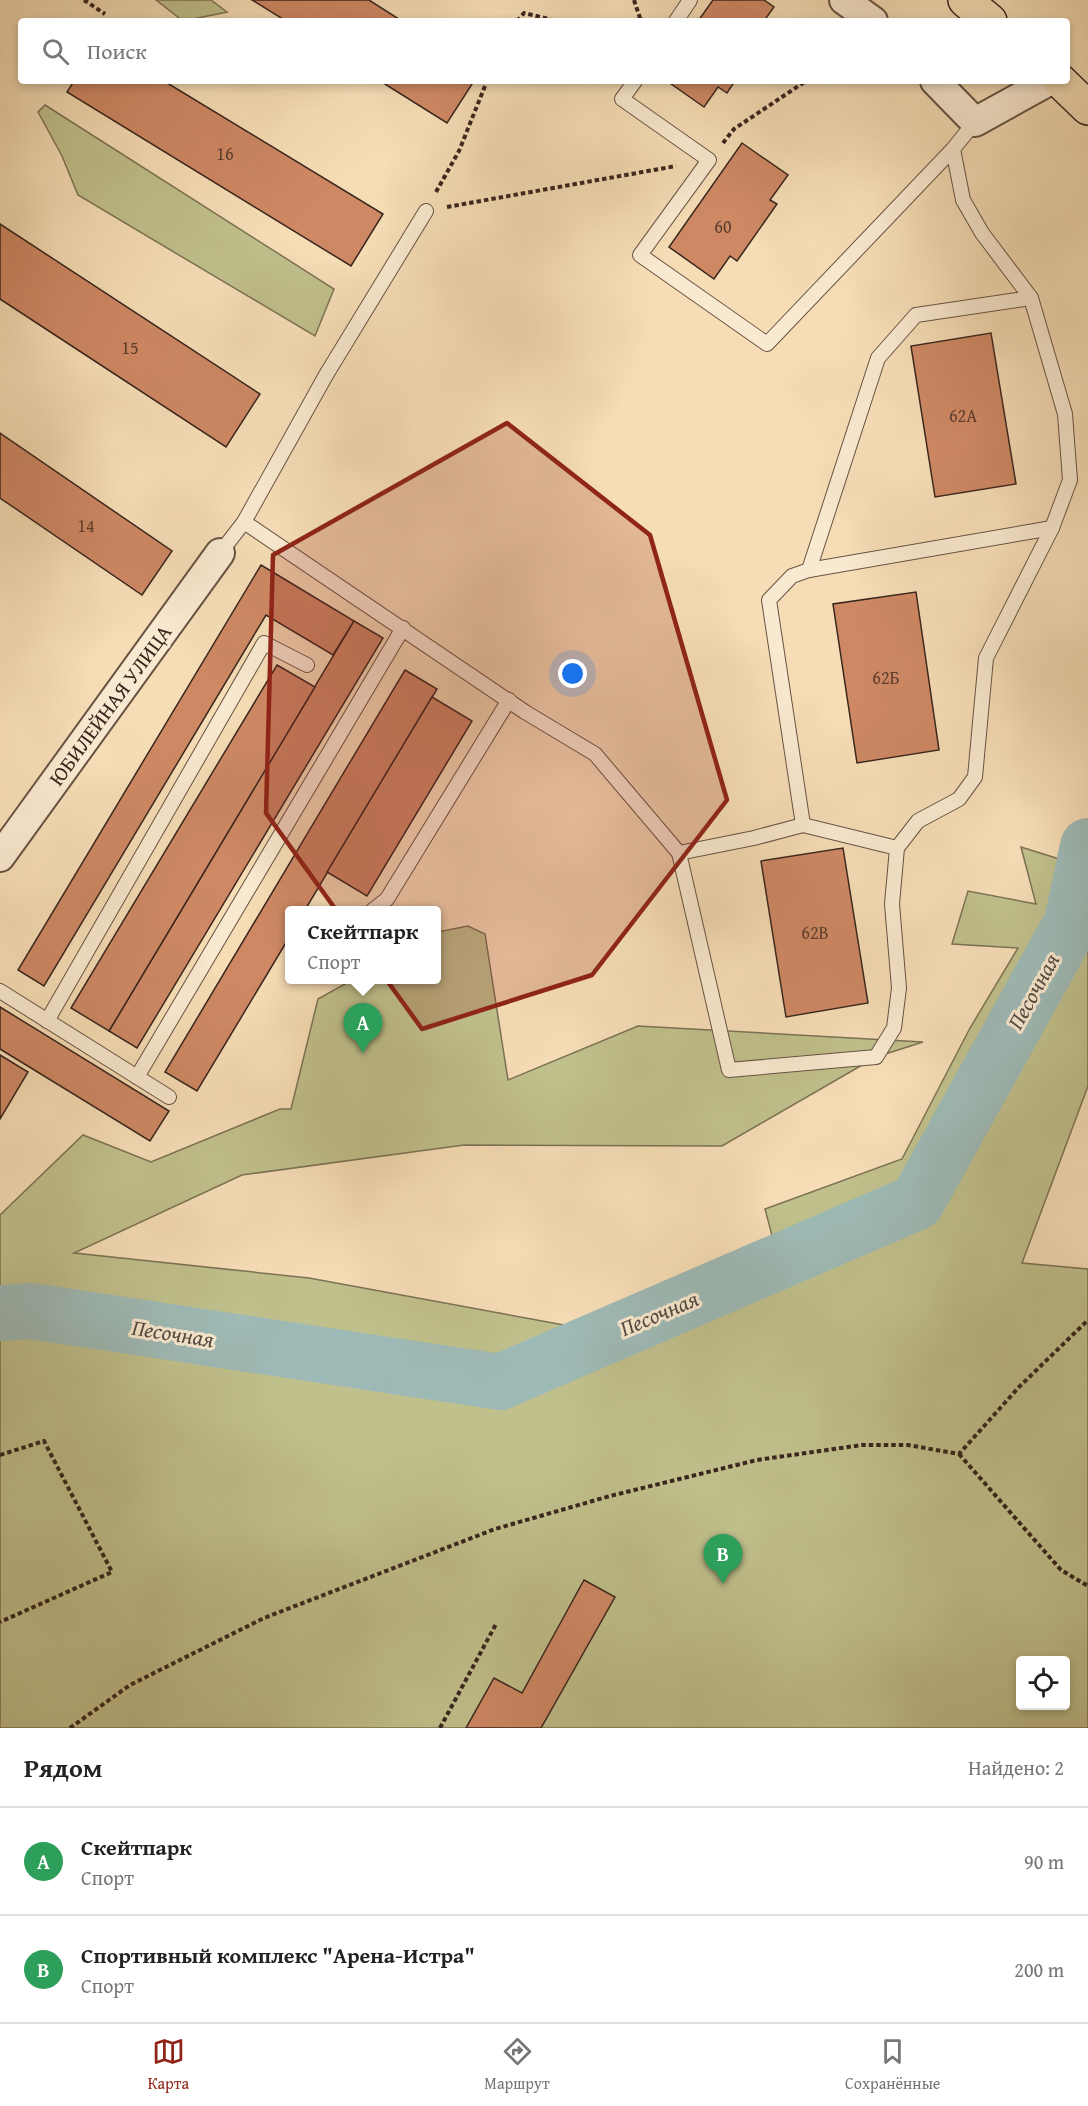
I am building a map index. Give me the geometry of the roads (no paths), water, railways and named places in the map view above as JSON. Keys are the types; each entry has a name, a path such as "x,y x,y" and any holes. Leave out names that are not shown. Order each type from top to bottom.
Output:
{"main road":[{"path":"965,0 986,18"},
{"path":"1063,84 1088,108"}],"street":[{"path":"844,0 869,18"},
{"path":"938,84 975,122 1044,84"},
{"name":"ЮБИЛЕЙНАЯ УЛИЦА","path":"0,857 220,553"}],"lane":[{"path":"678,18 690,0"},
{"path":"633,84 622,99 709,160 640,255 767,344 975,122"},
{"path":"244,522 509,700 595,754 679,853 729,1070 876,1057 894,1028 899,988 892,904 897,848 918,820 959,799 975,777 986,658 1052,528 1070,480 1065,414 1031,298 982,233 963,200 953,148"},
{"path":"220,553 244,522 326,375 426,211"},
{"path":"809,570 878,358 916,315 1031,298"},
{"path":"803,825 769,600 792,576 809,570 1052,528"},
{"path":"137,1077 403,628"},
{"path":"47,1021 264,643 307,665"},
{"path":"378,906 387,899 509,700"},
{"path":"679,853 754,838 803,825 897,848"},
{"path":"0,991 169,1097"}],"waterway":[{"name":"Песочная","path":"0,1313 31,1311 500,1382 917,1202 1072,922 1088,846"}],"place":[{"name":"Скейтпарк","path":"363,1053"},
{"name":"Спортивный комплекс \"Арена-Истра\"","path":"723,1584"}]}
